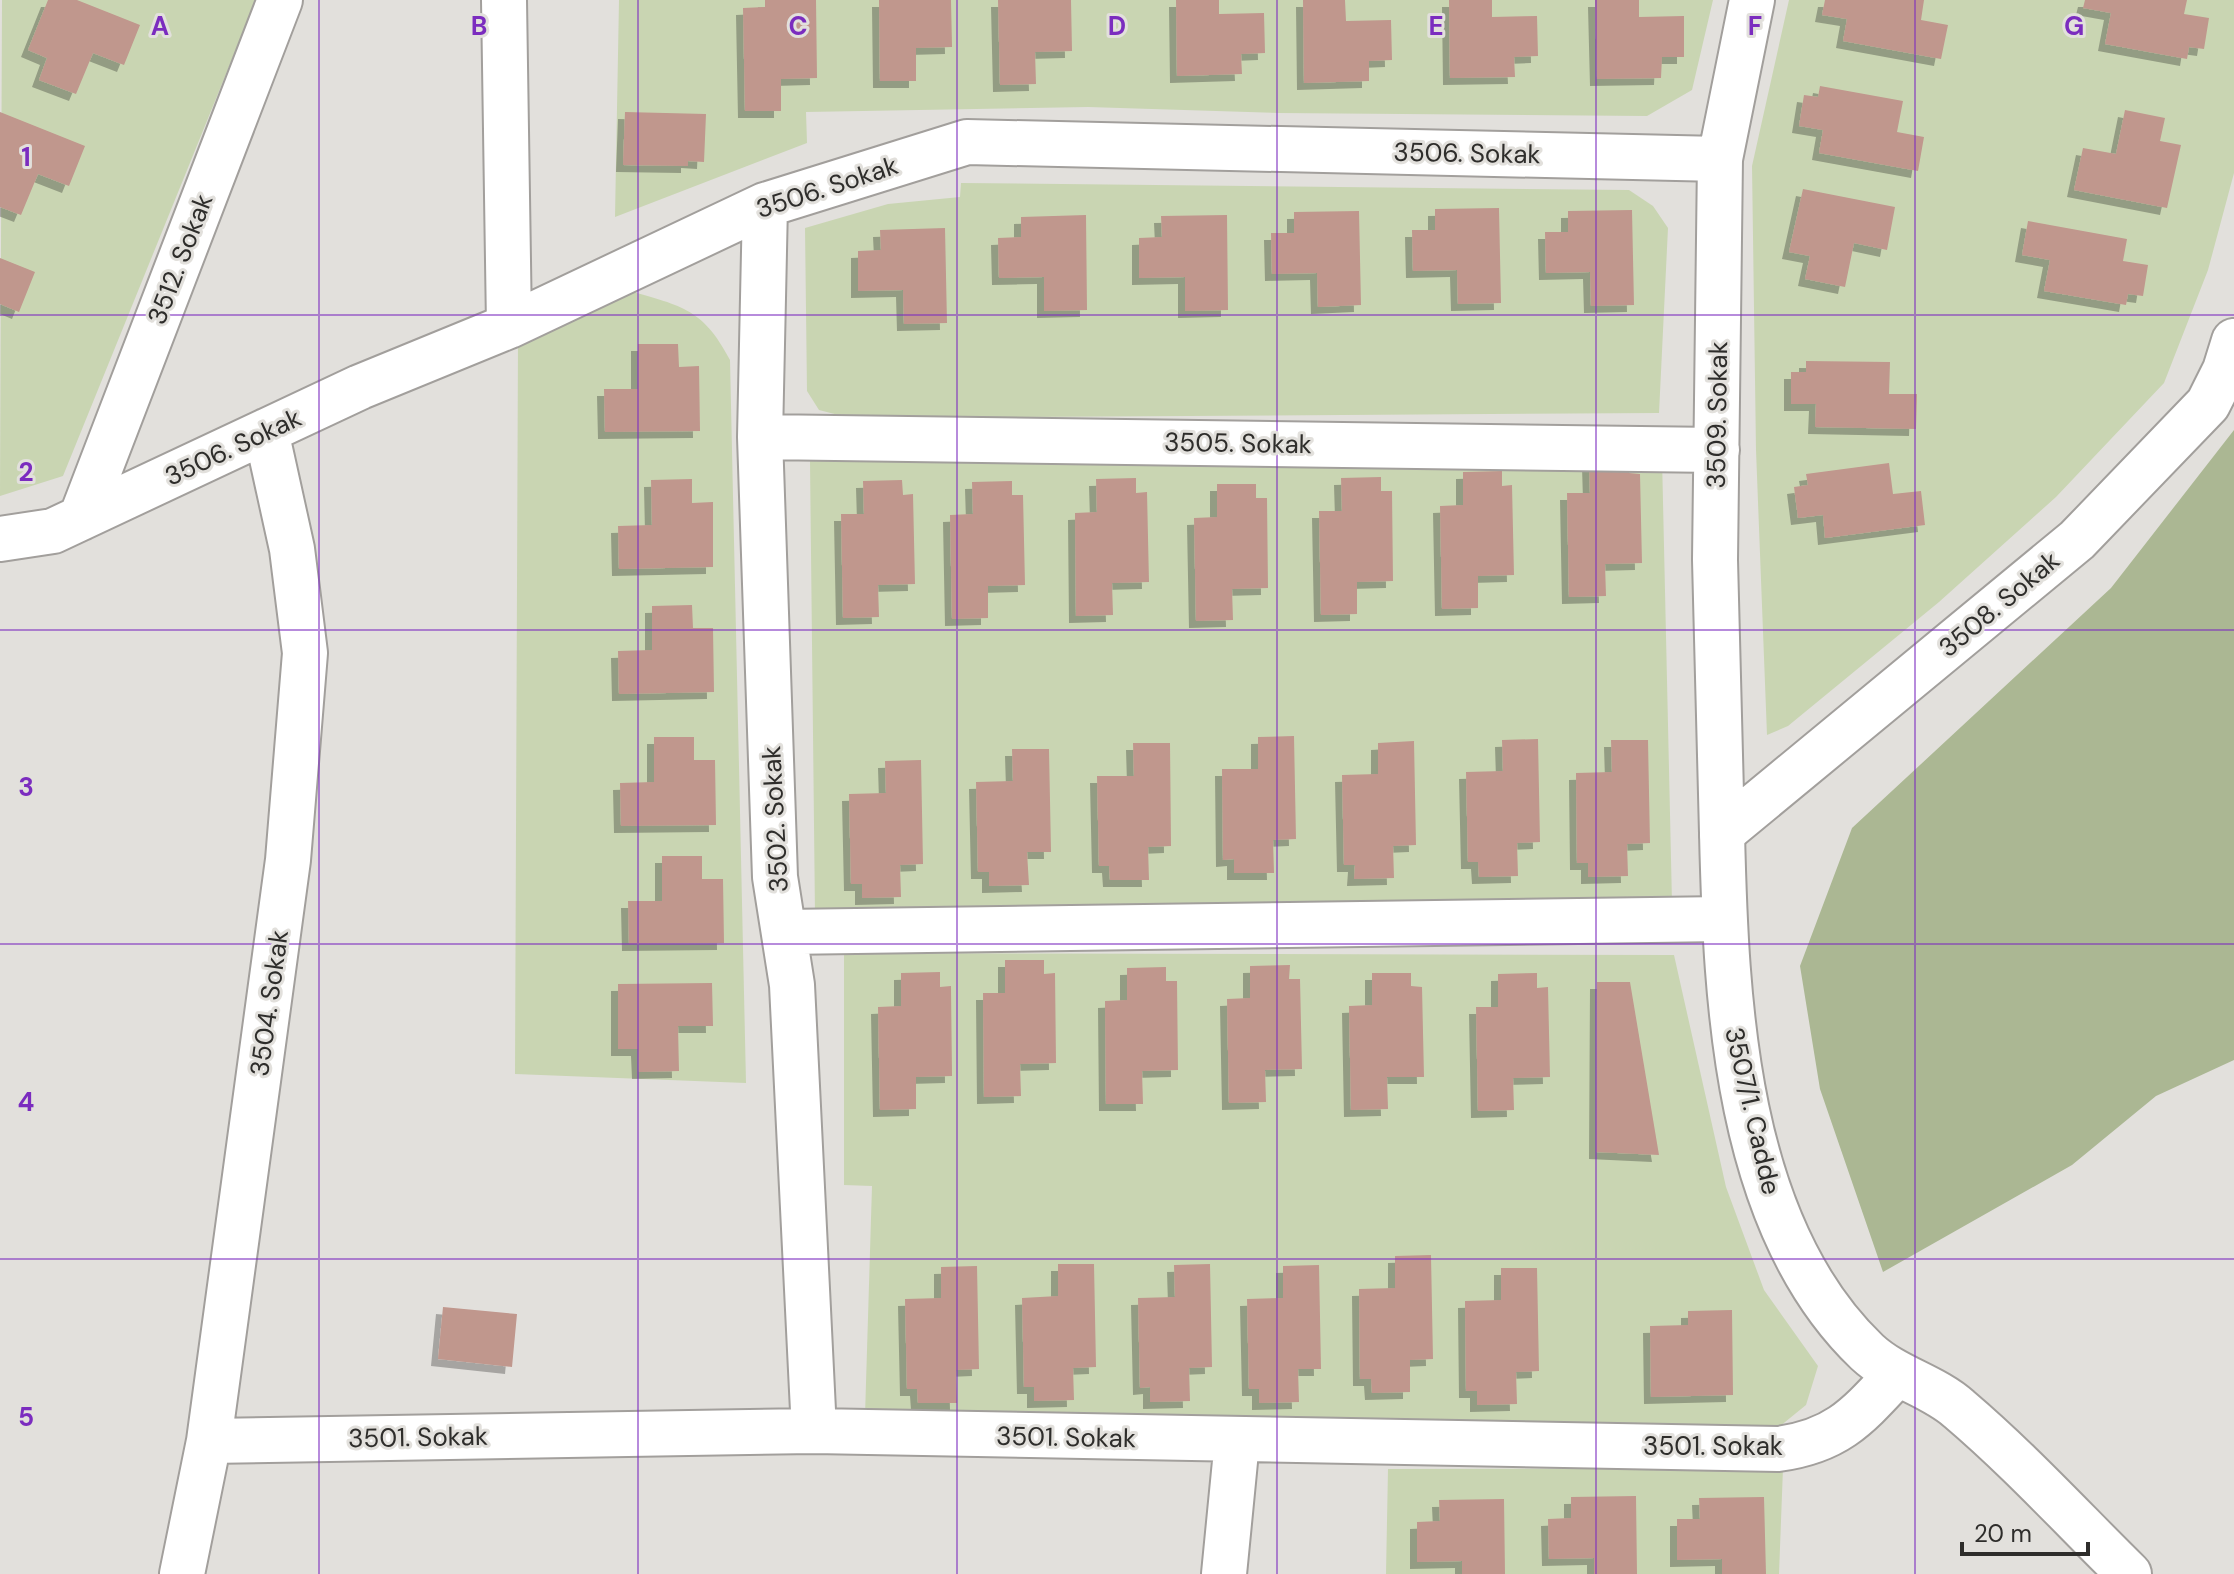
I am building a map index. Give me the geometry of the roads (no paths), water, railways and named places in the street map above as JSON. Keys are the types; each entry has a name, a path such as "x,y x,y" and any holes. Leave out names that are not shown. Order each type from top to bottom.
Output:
{"street":[{"name":"3512. Sokak","path":"81,518 280,0"},
{"path":"504,0 509,326"},
{"name":"3509. Sokak","path":"1722,833 1715,560 1720,159 1752,0"},
{"name":"3506. Sokak","path":"0,539 53,531 360,387 509,326 765,205 967,142 1720,159"},
{"name":"3502. Sokak","path":"765,205 760,437 775,877 792,985 814,1431"},
{"name":"3508. Sokak","path":"1722,833 2077,540 2208,404 2225,370 2234,341"},
{"name":"3504. Sokak","path":"182,1574 209,1441 288,860 305,653 292,549 266,431"},
{"name":"3505. Sokak","path":"760,437 1717,450"},
{"name":"3507/1. Cadde","path":"1722,833 1728,998 1740,1075 1770,1193 1788,1237 1843,1325 1896,1375 1957,1406 2129,1574"},
{"path":"784,932 1724,919"},
{"name":"3501. Sokak","path":"209,1441 814,1431 1778,1449 1824,1439 1852,1422 1896,1375"},
{"path":"1224,1574 1237,1441"}]}
